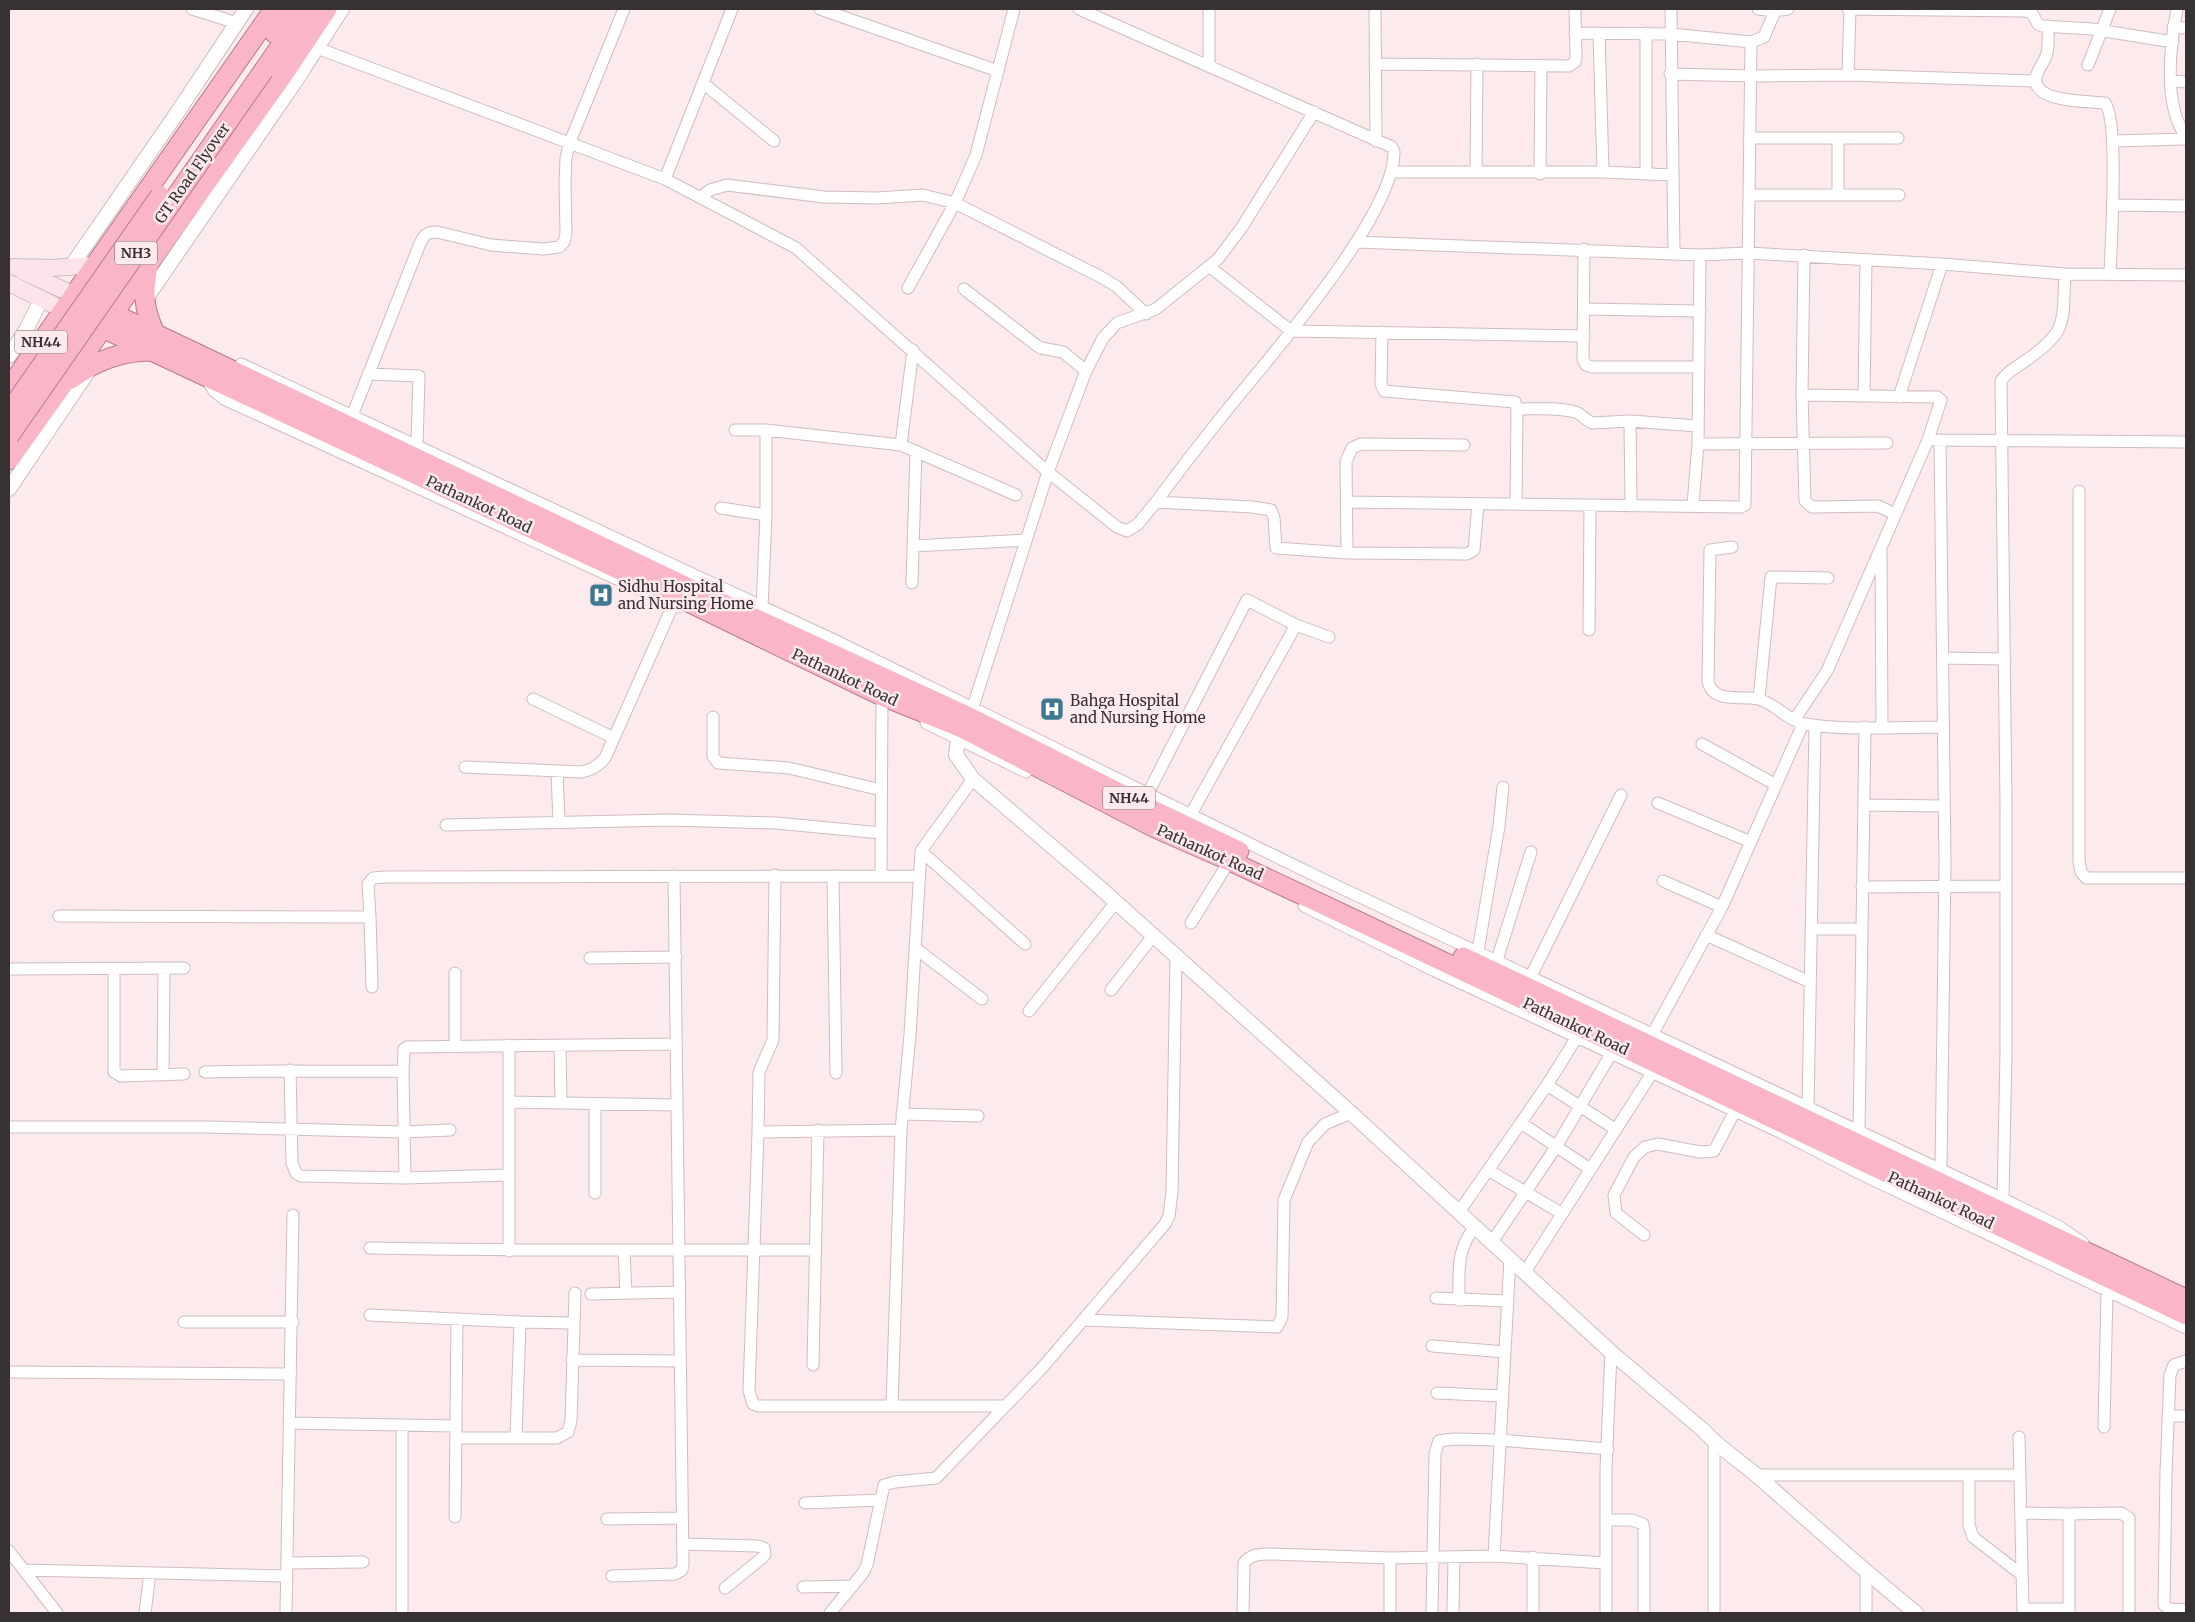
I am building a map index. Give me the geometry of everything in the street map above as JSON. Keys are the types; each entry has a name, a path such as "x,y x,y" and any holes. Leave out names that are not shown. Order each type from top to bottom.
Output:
{"highway":[{"path":"69,302 274,9"},
{"name":"GT Road Flyover","path":"9,436 259,67 291,9"},
{"name":"GT Road Flyover","path":"9,412 259,67 306,9"},
{"path":"58,389 327,9"},
{"path":"149,262 144,285 144,306 153,342"},
{"name":"NH44","path":"9,388 69,302 687,587 966,722 2186,1299"},
{"name":"NH44","path":"9,460 58,389 94,364 153,342"},
{"name":"Pathankot Road","path":"153,342 203,375 684,600 882,699 966,722 1155,828 1301,894 2186,1315"}],"main road":[{"path":"11,266 70,268 95,265"},
{"path":"11,266 69,302"},
{"path":"9,283 42,298 69,302"}],"street":[{"path":"192,9 237,23"},
{"path":"70,268 246,9"},
{"path":"144,300 342,9"},
{"path":"352,416 422,237 427,233 437,232 503,246 550,249 560,247 564,242 566,234 566,158 570,142 624,9"},
{"path":"665,179 732,9"},
{"path":"820,9 998,70"},
{"path":"908,288 955,203 976,155 1014,9"},
{"path":"317,48 665,179 796,248 1048,472 1123,530 1132,529 1156,502 1291,331 1357,242 1384,192 1394,160 1392,147 1079,9"},
{"path":"1209,9 1209,65"},
{"path":"1375,9 1376,141"},
{"path":"1375,64 1572,65 1576,57 1575,9"},
{"path":"1670,9 1674,254"},
{"path":"1758,9 1775,11 1788,9"},
{"path":"1848,74 1849,9 2025,10 2032,13 2040,25 2101,31 2173,42"},
{"path":"2088,65 2110,9"},
{"path":"2112,141 2186,139 2175,114 2171,93 2173,27 2176,9"},
{"path":"1575,33 1671,34 1751,42 1764,38 1775,11"},
{"path":"2048,26 2047,53 2039,68 2036,81 2039,89 2046,95 2105,103 2108,108 2112,141 2113,205 2110,273"},
{"path":"2173,27 2186,28"},
{"path":"1599,33 1602,172"},
{"path":"1646,33 1646,174"},
{"path":"1347,502 1590,506 1741,507 1745,505 1751,42"},
{"path":"1476,172 1477,64"},
{"path":"1540,174 1542,65"},
{"path":"1670,74 1751,76 1848,74 2036,81"},
{"path":"2171,81 2186,82"},
{"path":"703,83 774,141"},
{"path":"1314,112 1229,246 1210,267 1156,309 1117,323 1103,338 1086,372 1048,472 956,756 973,779 1116,902 1351,1113 1610,1352 1703,1430 1714,1443 1756,1475 1866,1572 1916,1613"},
{"path":"1749,138 1898,138"},
{"path":"1838,138 1838,195"},
{"path":"1391,172 1540,174 1602,172 1673,175"},
{"path":"701,197 710,190 727,185 824,197 876,198 923,195 955,203 1116,286 1146,314"},
{"path":"1749,195 1899,195"},
{"path":"2113,205 2186,206"},
{"path":"1357,242 1584,249 1700,255 1748,253 1804,255 2064,274 2186,275"},
{"path":"1584,249 1583,358 1586,365 1592,367 1699,367"},
{"path":"1693,506 1698,444 1700,255"},
{"path":"1804,255 1802,444 1804,496 1807,505 1822,508 1878,506 1895,514"},
{"path":"1864,396 1866,260"},
{"path":"1899,397 1942,264"},
{"path":"1210,267 1291,331 1584,336"},
{"path":"2003,1199 2006,886 2001,381 2008,373 2041,350 2055,337 2060,329 2064,274"},
{"path":"964,288 1036,345 1041,348 1062,352 1086,372"},
{"path":"9,356 26,330 42,298"},
{"path":"1584,309 1700,311"},
{"path":"1382,332 1381,384 1384,391 1513,400 1517,404 1516,504"},
{"path":"153,342 193,343 762,607 1225,868 1433,970 1578,1037 2186,1328"},
{"path":"902,445 913,350"},
{"path":"9,489 94,364"},
{"path":"368,374 419,376 417,446"},
{"path":"203,375 214,391 224,399 882,699 881,876"},
{"path":"1653,1033 1722,907 1776,785 1799,722 1827,671 1928,440 1941,399 1937,396 1899,397 1802,394"},
{"path":"1517,408 1570,411 1579,413 1592,423 1630,421 1698,426"},
{"path":"1630,421 1631,506"},
{"path":"735,430 766,430 902,445 1016,495"},
{"path":"762,607 766,514 766,430"},
{"path":"1928,440 2003,439 2186,442"},
{"path":"1940,440 1944,806 1941,1170"},
{"path":"1698,444 1887,443"},
{"path":"1347,553 1346,462 1350,452 1356,445 1464,444"},
{"path":"912,583 916,451"},
{"path":"2079,491 2079,861 2081,872 2086,878 2186,878"},
{"path":"1156,502 1252,507 1270,510 1274,518 1276,548 1347,553 1471,553 1475,545 1478,504"},
{"path":"1589,630 1590,506"},
{"path":"720,508 766,514"},
{"path":"913,546 1026,540"},
{"path":"1732,547 1710,550 1708,682 1710,689 1721,697 1759,699 1799,722 1815,725 1943,727"},
{"path":"1881,547 1882,727"},
{"path":"1759,699 1771,577 1828,578"},
{"path":"1148,793 1247,600 1296,625 1329,637"},
{"path":"465,767 581,772 591,770 605,758 673,605"},
{"path":"1191,814 1296,625"},
{"path":"1942,658 2005,659"},
{"path":"533,699 614,738"},
{"path":"712,718 713,756 718,763 789,768 881,790"},
{"path":"966,722 1148,793 1324,880 2003,1199 2060,1227 2122,1268"},
{"path":"1808,1108 1815,725"},
{"path":"1859,1132 1865,727"},
{"path":"1702,744 1776,785"},
{"path":"557,771 559,822"},
{"path":"892,1406 901,1130 910,1035 921,851 973,779"},
{"path":"1478,951 1499,826 1503,787"},
{"path":"1531,976 1621,795"},
{"path":"1658,803 1751,842"},
{"path":"1864,805 1944,806"},
{"path":"446,825 732,821 776,823 881,833"},
{"path":"921,851 1026,944"},
{"path":"1497,960 1531,852"},
{"path":"1191,924 1225,868"},
{"path":"612,1576 680,1573 683,1564 674,876"},
{"path":"775,876 773,1040 759,1072 749,1391 752,1404 758,1406 1006,1406"},
{"path":"833,876 836,1073"},
{"path":"372,987 368,884 373,878 919,876"},
{"path":"1663,881 1722,907"},
{"path":"1862,887 2006,886"},
{"path":"1029,1011 1116,902"},
{"path":"59,916 370,917"},
{"path":"1811,929 1862,929"},
{"path":"1111,990 1153,936"},
{"path":"1706,936 1810,982"},
{"path":"915,948 982,999"},
{"path":"830,1613 853,1586 867,1565 884,1485 890,1482 936,1478 1042,1368 1160,1232 1169,1216 1172,1192 1176,956"},
{"path":"590,958 676,958"},
{"path":"163,1075 164,968"},
{"path":"9,969 184,968"},
{"path":"114,969 114,1072 121,1076 184,1074"},
{"path":"455,973 455,1046"},
{"path":"1459,1212 1578,1037"},
{"path":"405,1178 403,1071 404,1052 407,1047 676,1044"},
{"path":"509,1251 510,1045"},
{"path":"560,1045 561,1102"},
{"path":"1492,1242 1556,1146 1611,1054"},
{"path":"205,1072 290,1070 403,1071"},
{"path":"290,1070 292,1164 296,1173 301,1176 405,1178 509,1175"},
{"path":"1525,1272 1652,1073"},
{"path":"1547,1085 1615,1129"},
{"path":"510,1102 677,1105"},
{"path":"595,1104 595,1193"},
{"path":"1644,1235 1616,1213 1614,1195 1634,1157 1645,1147 1658,1144 1700,1152 1714,1151 1735,1112"},
{"path":"1083,1320 1277,1326 1282,1317 1284,1200 1308,1142 1325,1124 1351,1113"},
{"path":"902,1114 978,1116"},
{"path":"1521,1123 1590,1169"},
{"path":"9,1128 292,1129 404,1132 450,1130"},
{"path":"813,1364 818,1130"},
{"path":"758,1132 901,1130"},
{"path":"1488,1170 1561,1213"},
{"path":"286,1613 293,1322 293,1215"},
{"path":"1459,1300 1461,1254 1466,1238 1475,1227"},
{"path":"370,1248 509,1251 815,1250"},
{"path":"624,1250 626,1293"},
{"path":"1494,1556 1506,1301 1510,1258"},
{"path":"2104,1427 2107,1290"},
{"path":"591,1294 680,1292"},
{"path":"456,1438 557,1438 568,1432 571,1421 575,1293"},
{"path":"1436,1298 1506,1301"},
{"path":"370,1315 573,1323"},
{"path":"455,1517 457,1319"},
{"path":"184,1322 293,1322"},
{"path":"516,1437 520,1322"},
{"path":"1432,1346 1505,1352"},
{"path":"1606,1613 1610,1352"},
{"path":"572,1360 680,1361"},
{"path":"2186,1361 2174,1365 2170,1376 2164,1605 2169,1609 2186,1610"},
{"path":"9,1372 291,1374"},
{"path":"1437,1393 1502,1396"},
{"path":"2168,1416 2186,1416"},
{"path":"290,1423 456,1426"},
{"path":"402,1424 402,1613"},
{"path":"2019,1436 2023,1611 2068,1611 2068,1514"},
{"path":"1432,1613 1436,1445 1443,1440 1500,1440 1608,1449"},
{"path":"1714,1443 1714,1613"},
{"path":"1756,1475 2020,1475"},
{"path":"1969,1475 1969,1525 1973,1537 2022,1575"},
{"path":"805,1503 880,1500"},
{"path":"2022,1513 2121,1513 2129,1518 2129,1613"},
{"path":"607,1519 682,1518"},
{"path":"1606,1520 1632,1520 1643,1524 1644,1613"},
{"path":"683,1544 757,1546 764,1548 765,1555 725,1588"},
{"path":"9,1552 57,1613"},
{"path":"1243,1613 1244,1563 1247,1558 1255,1555 1390,1558 1494,1556 1606,1563"},
{"path":"1453,1613 1454,1556"},
{"path":"1533,1557 1533,1613"},
{"path":"1390,1558 1390,1613"},
{"path":"287,1563 363,1562"},
{"path":"24,1570 287,1576"},
{"path":"1866,1572 1866,1613"},
{"path":"145,1613 150,1573"},
{"path":"803,1587 853,1586"}],"place":[{"name":"Sidhu Hospital and Nursing Home","path":"601,595"},
{"name":"Bahga Hospital and Nursing Home","path":"1052,709"}]}
